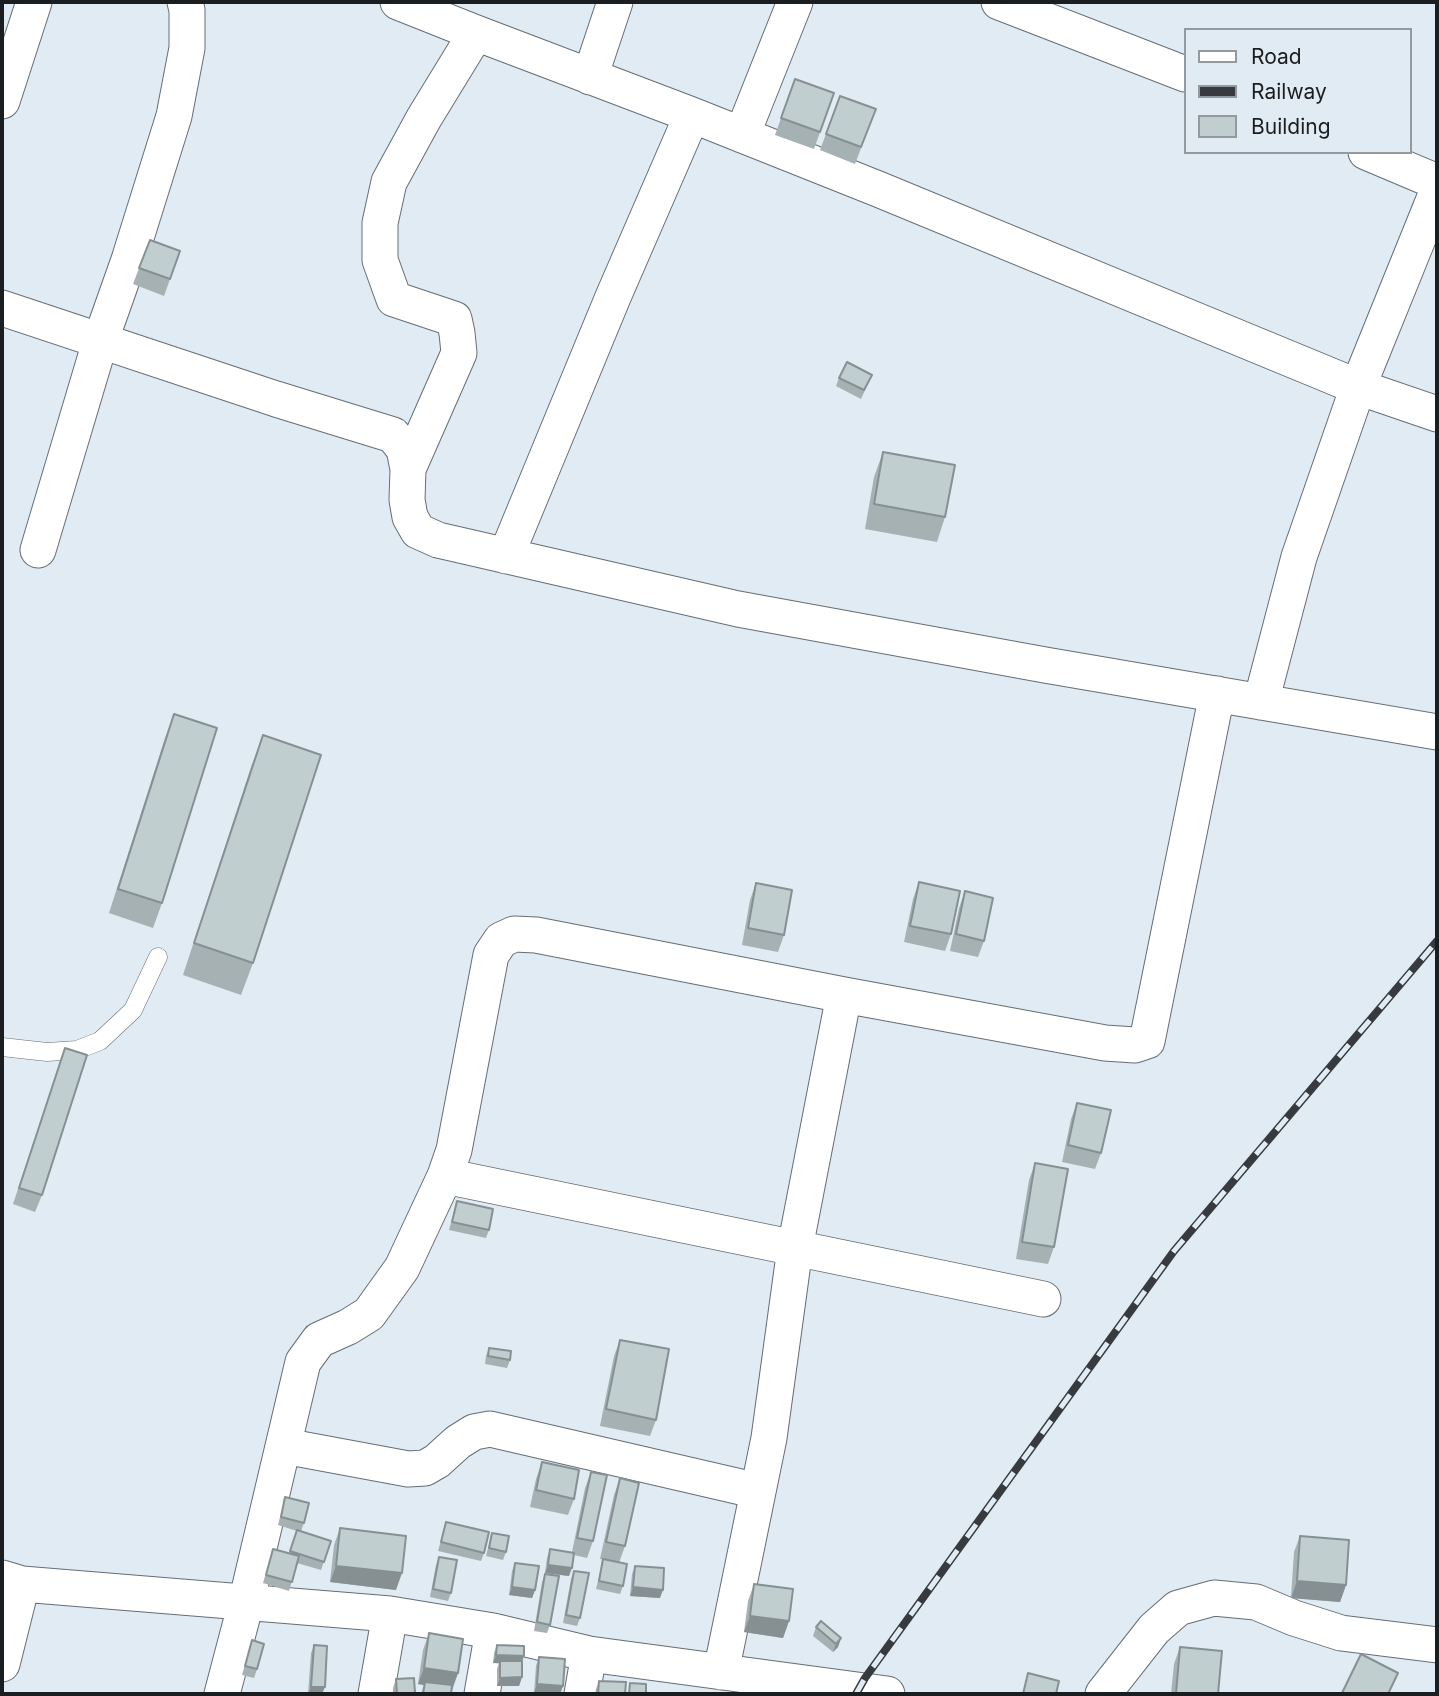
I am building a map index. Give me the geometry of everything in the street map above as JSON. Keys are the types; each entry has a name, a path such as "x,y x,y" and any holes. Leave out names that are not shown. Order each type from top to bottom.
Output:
{"street":[{"path":"2,101 34,2"},
{"path":"38,550 100,342 129,260 173,116 187,48 185,2"},
{"path":"398,2 878,189 1358,387 1437,414"},
{"path":"590,76 615,2"},
{"path":"742,135 795,2"},
{"path":"999,2 1184,74"},
{"path":"408,469 459,353 457,333 454,318 394,299 380,260 380,223 389,182 476,33"},
{"path":"506,556 692,115"},
{"path":"1371,154 1437,182"},
{"path":"1261,702 1299,557 1358,387 1437,192"},
{"path":"2,308 393,435 404,449 408,469 407,500 410,517 418,531 439,540 738,609 1437,732"},
{"path":"222,1694 303,1362 319,1340 369,1314 402,1268 445,1176 454,1150 491,956 500,940 514,934 536,935 1105,1043 1136,1045 1147,1041 1217,694"},
{"path":"721,1672 769,1438 795,1248 844,995"},
{"path":"445,1176 1044,1299"},
{"path":"284,1446 408,1469 425,1468 474,1432 490,1429 758,1491"},
{"path":"2,1664 12,1581 390,1614 493,1631 589,1654 887,1694"},
{"path":"1103,1694 1154,1629 1178,1608 1214,1598 1256,1602 1341,1633 1437,1645"},
{"path":"376,1694 390,1614"},
{"path":"482,1694 493,1631"},
{"path":"582,1694 589,1654"}],"lane":[{"path":"2,1047 47,1052 77,1051 100,1041 133,1010 158,957"}],"building":[{"path":"795,79 834,93 820,132 781,118"},
{"path":"840,96 876,109 861,147 826,134"},
{"path":"150,240 180,251 170,279 139,268"},
{"path":"847,362 872,375 864,390 839,378"},
{"path":"883,452 955,465 945,517 874,504"},
{"path":"174,714 217,728 162,903 118,889"},
{"path":"263,735 321,755 253,963 194,943"},
{"path":"919,882 960,891 951,934 910,926"},
{"path":"756,883 792,890 784,935 748,928"},
{"path":"965,891 993,898 984,941 956,934"},
{"path":"65,1048 87,1055 42,1195 19,1188"},
{"path":"1077,1103 1111,1110 1101,1153 1068,1145"},
{"path":"1035,1163 1068,1169 1054,1247 1022,1242"},
{"path":"457,1201 493,1209 489,1230 452,1222"},
{"path":"620,1340 669,1349 656,1420 606,1409"},
{"path":"489,1348 511,1351 510,1360 488,1356"},
{"path":"542,1462 579,1470 574,1499 536,1490"},
{"path":"591,1472 607,1475 593,1541 577,1538"},
{"path":"620,1478 639,1483 625,1546 606,1542"},
{"path":"285,1497 309,1503 304,1523 281,1517"},
{"path":"446,1522 489,1532 484,1553 441,1542"},
{"path":"340,1528 406,1536 402,1573 336,1566"},
{"path":"297,1530 331,1541 324,1562 290,1551"},
{"path":"492,1533 509,1536 506,1552 489,1548"},
{"path":"1300,1536 1349,1540 1346,1585 1297,1581"},
{"path":"273,1549 299,1556 292,1582 266,1575"},
{"path":"550,1549 574,1553 572,1568 548,1565"},
{"path":"439,1557 457,1560 451,1593 433,1589"},
{"path":"603,1559 627,1564 623,1586 599,1581"},
{"path":"515,1563 539,1566 535,1590 512,1587"},
{"path":"635,1566 664,1568 663,1590 633,1587"},
{"path":"574,1571 589,1573 580,1618 566,1615"},
{"path":"545,1574 559,1576 550,1625 537,1622"},
{"path":"754,1584 793,1589 789,1621 750,1616"},
{"path":"821,1621 841,1638 836,1644 816,1627"},
{"path":"429,1633 463,1639 458,1673 424,1668"},
{"path":"252,1640 264,1644 257,1669 245,1666"},
{"path":"314,1645 327,1646 325,1687 311,1687"},
{"path":"497,1645 524,1646 524,1656 496,1655"},
{"path":"1180,1647 1222,1651 1218,1694 1176,1694"},
{"path":"1361,1654 1398,1673 1388,1694 1342,1693"},
{"path":"539,1657 565,1659 563,1686 537,1684"},
{"path":"500,1661 522,1661 522,1677 500,1678"},
{"path":"1028,1673 1059,1681 1056,1694 1023,1694"},
{"path":"414,1678 415,1693 397,1694 396,1679"},
{"path":"599,1681 626,1682 625,1694 598,1694"},
{"path":"425,1682 452,1685 451,1694 423,1694"},
{"path":"630,1683 646,1684 646,1694 629,1694"}],"railway":[{"path":"856,1694 1174,1251 1437,941"}]}
